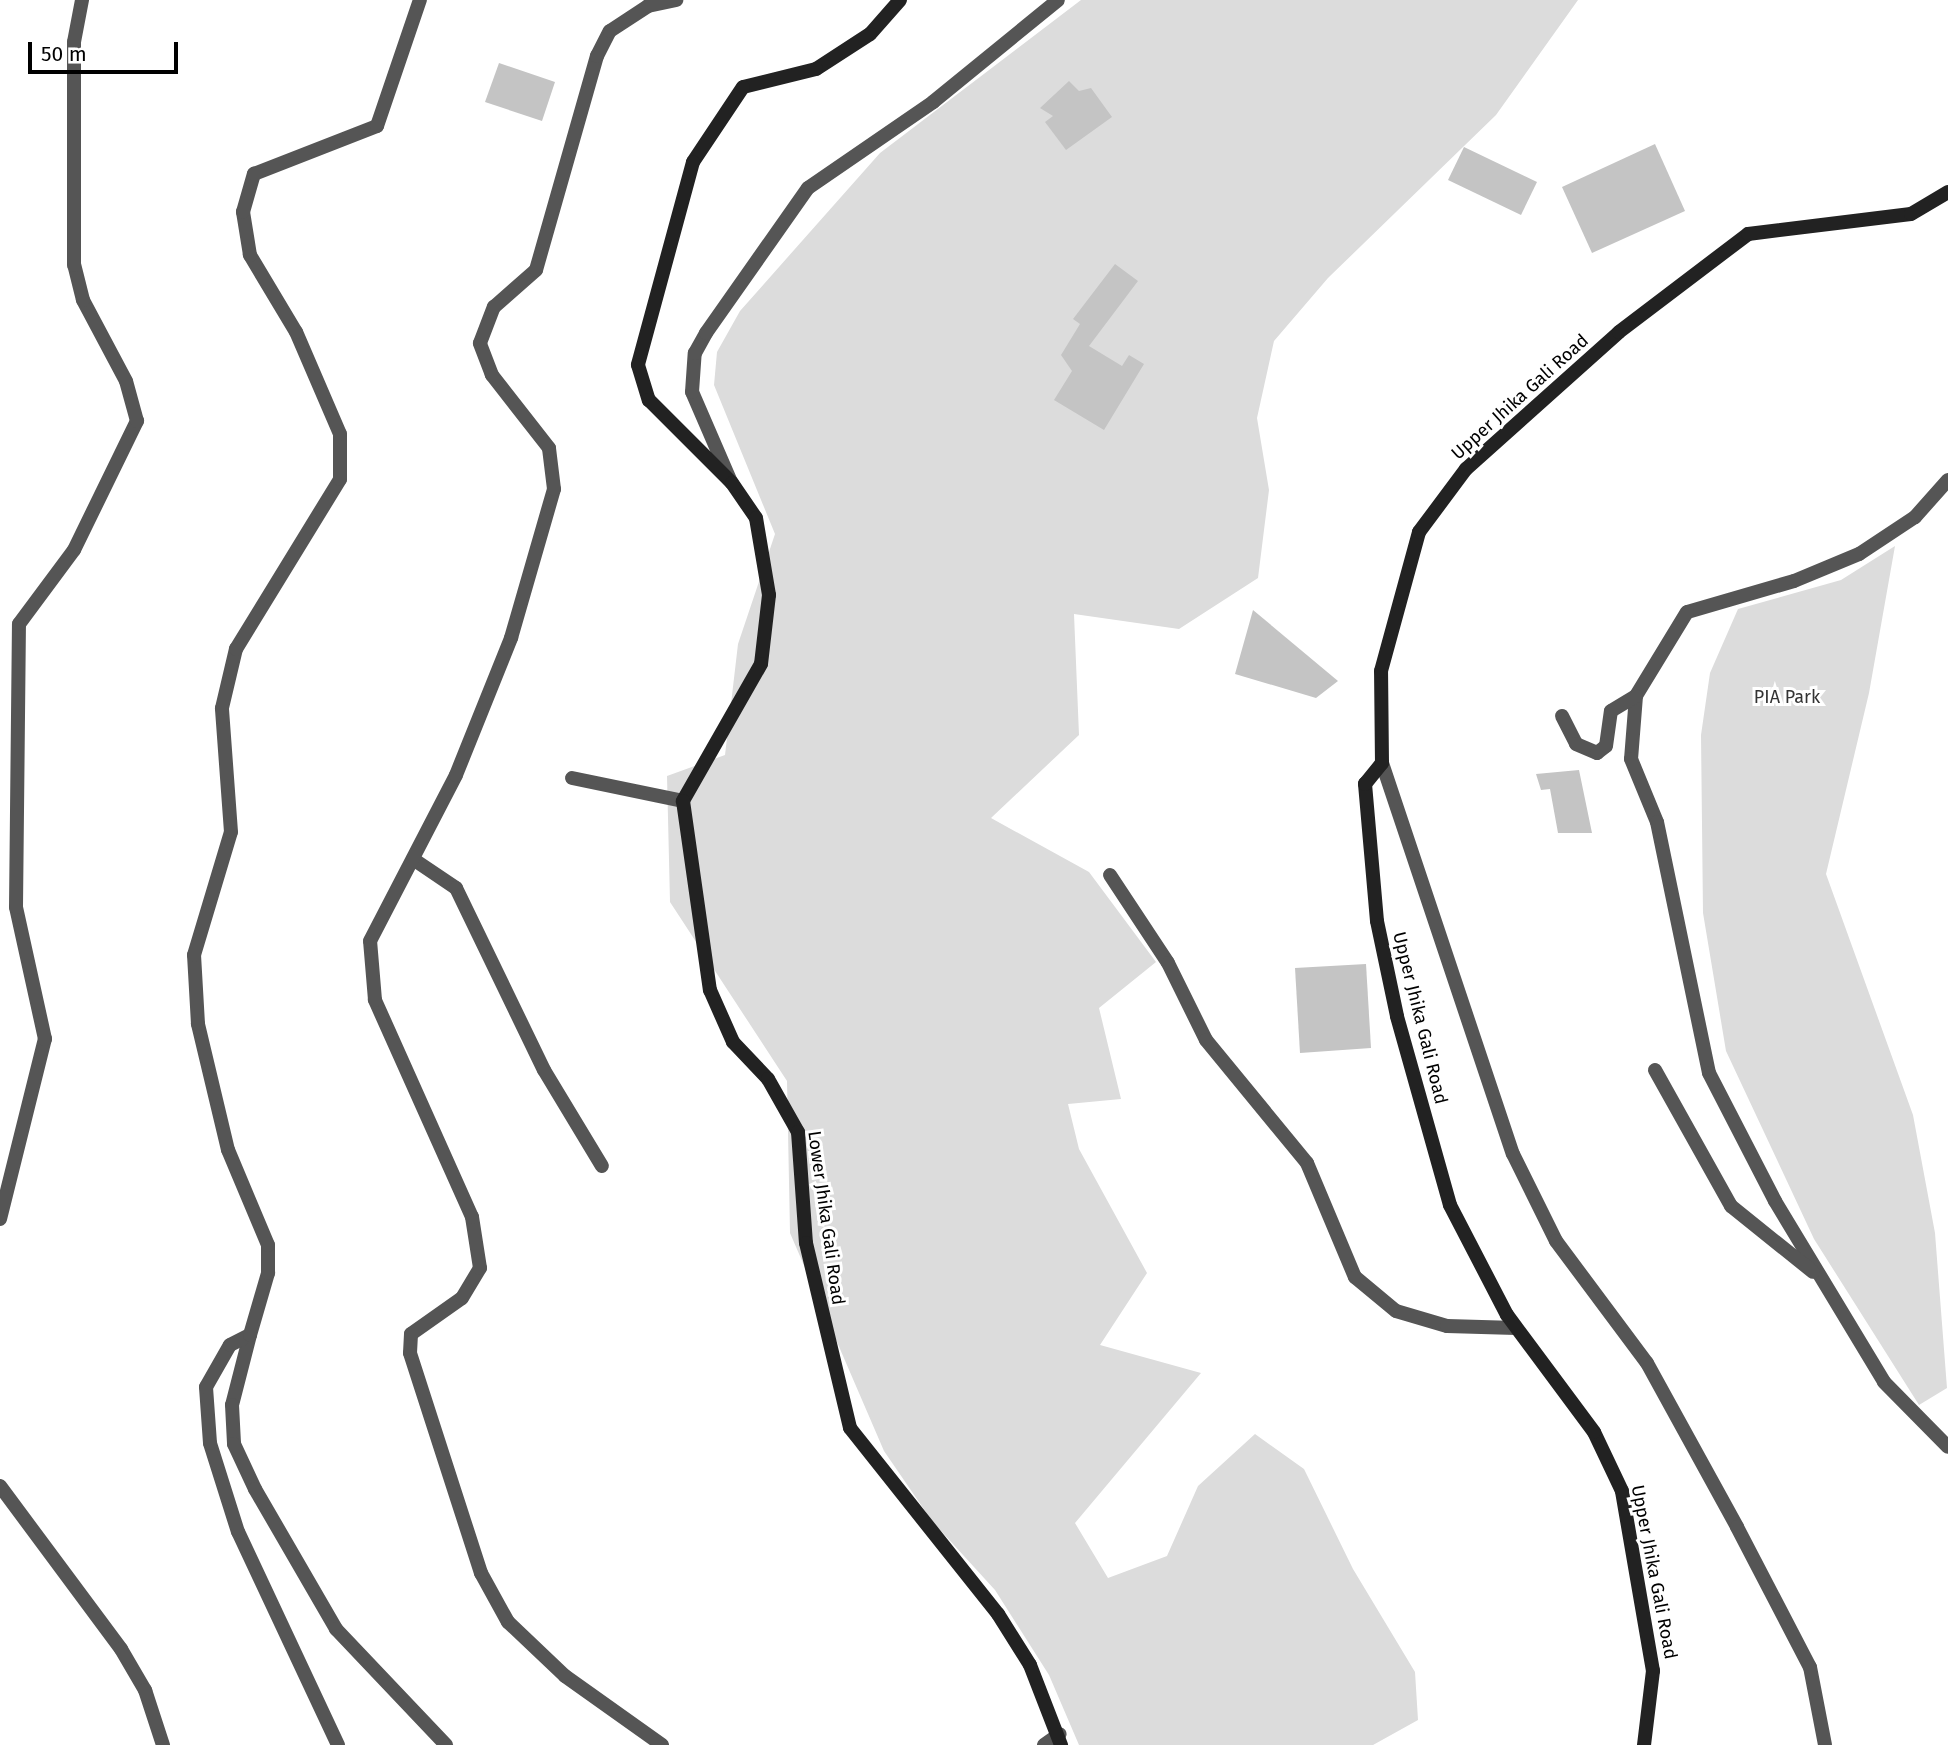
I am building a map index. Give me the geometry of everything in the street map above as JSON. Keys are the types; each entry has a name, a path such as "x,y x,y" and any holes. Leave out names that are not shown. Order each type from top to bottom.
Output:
{"main road":[{"path":"683,801 761,664 769,595 756,519 732,483 649,400 638,365 670,228 693,162 743,87 816,69 870,34 900,0"},
{"name":"Upper Jhika Gali Road","path":"1644,1745 1653,1671 1622,1491 1594,1432 1516,1328 1450,1205 1396,1016 1368,841 1365,785 1382,763 1381,671 1419,532 1466,469 1619,332 1748,233 1911,214 1948,192"},
{"name":"Lower Jhika Gali Road","path":"683,801 710,990 733,1042 768,1079 797,1132 806,1243 850,1428 998,1614 1061,1739"}],"street":[{"path":"0,1219 46,1039 16,907 19,624 74,550 137,421 126,381 83,300 74,265 74,42 82,0"},
{"path":"420,0 377,126 254,174 243,212 250,255 296,331 340,435 340,479 236,649 222,708 231,832 194,955 198,1024 228,1150 268,1245 268,1273 232,1405 234,1444 255,1489 336,1629 446,1745"},
{"path":"662,1745 565,1676 492,1600 414,1377 411,1334 463,1298 480,1268 472,1217 375,1000 370,941 456,775 511,638 554,489 549,448 492,375 480,343 494,307 536,270 597,56 610,31 648,6 676,0"},
{"path":"732,483 692,392 695,353 706,333 808,188 933,102 1058,0"},
{"path":"1948,480 1915,517 1859,554 1794,581 1687,612 1636,696 1631,759 1657,822 1709,1073 1820,1277 1884,1382 1948,1447"},
{"path":"1562,716 1576,744 1597,753 1606,746 1611,711 1636,696"},
{"path":"1382,763 1513,1154 1556,1241 1647,1363 1737,1527 1810,1667 1825,1745"},
{"path":"572,778 683,801"},
{"path":"413,859 457,888 544,1070 602,1166"},
{"path":"1110,875 1168,963 1206,1040 1307,1163 1355,1277 1396,1311 1447,1326 1516,1328"},
{"path":"1655,1070 1731,1206 1820,1277"},
{"path":"250,1335 230,1345 206,1387 210,1443 238,1532 338,1745"},
{"path":"0,1486 121,1648 145,1690 163,1745"},
{"path":"1044,1745 1061,1739"}],"green space":[{"path":"1081,0 1578,0 1496,115 1328,278 1274,341 1257,418 1269,490 1258,578 1179,629 1074,614 1079,735 991,818 1089,872 1156,962 1099,1008 1121,1099 1068,1104 1079,1149 1147,1273 1100,1345 1201,1373 1075,1523 1108,1578 1167,1556 1198,1486 1255,1434 1304,1469 1353,1569 1415,1672 1418,1720 1373,1745 1079,1745 1049,1675 995,1590 932,1521 884,1451 790,1233 787,1081 670,902 667,776 725,755 738,644 775,534 714,385 717,352 740,311 880,153"},
{"name":"PIA Park","path":"1895,546 1869,693 1826,874 1913,1115 1935,1233 1947,1388 1919,1405 1814,1239 1726,1051 1703,913 1701,735 1710,673 1738,609 1841,580"}],"building":[{"path":"499,63 555,82 542,121 485,102"},
{"path":"1069,81 1079,91 1091,88 1112,117 1066,150 1045,122 1053,116 1040,108"},
{"path":"1655,144 1685,211 1592,253 1562,187"},
{"path":"1464,147 1537,182 1521,215 1448,180"},
{"path":"1115,264 1138,281 1089,346 1122,366 1129,355 1144,364 1104,430 1054,400 1072,371 1061,355 1080,324 1073,319"},
{"path":"1253,610 1338,681 1316,698 1235,674"},
{"path":"1579,770 1592,833 1558,833 1550,789 1541,790 1536,774"},
{"path":"1366,964 1371,1048 1300,1053 1295,968"}]}
